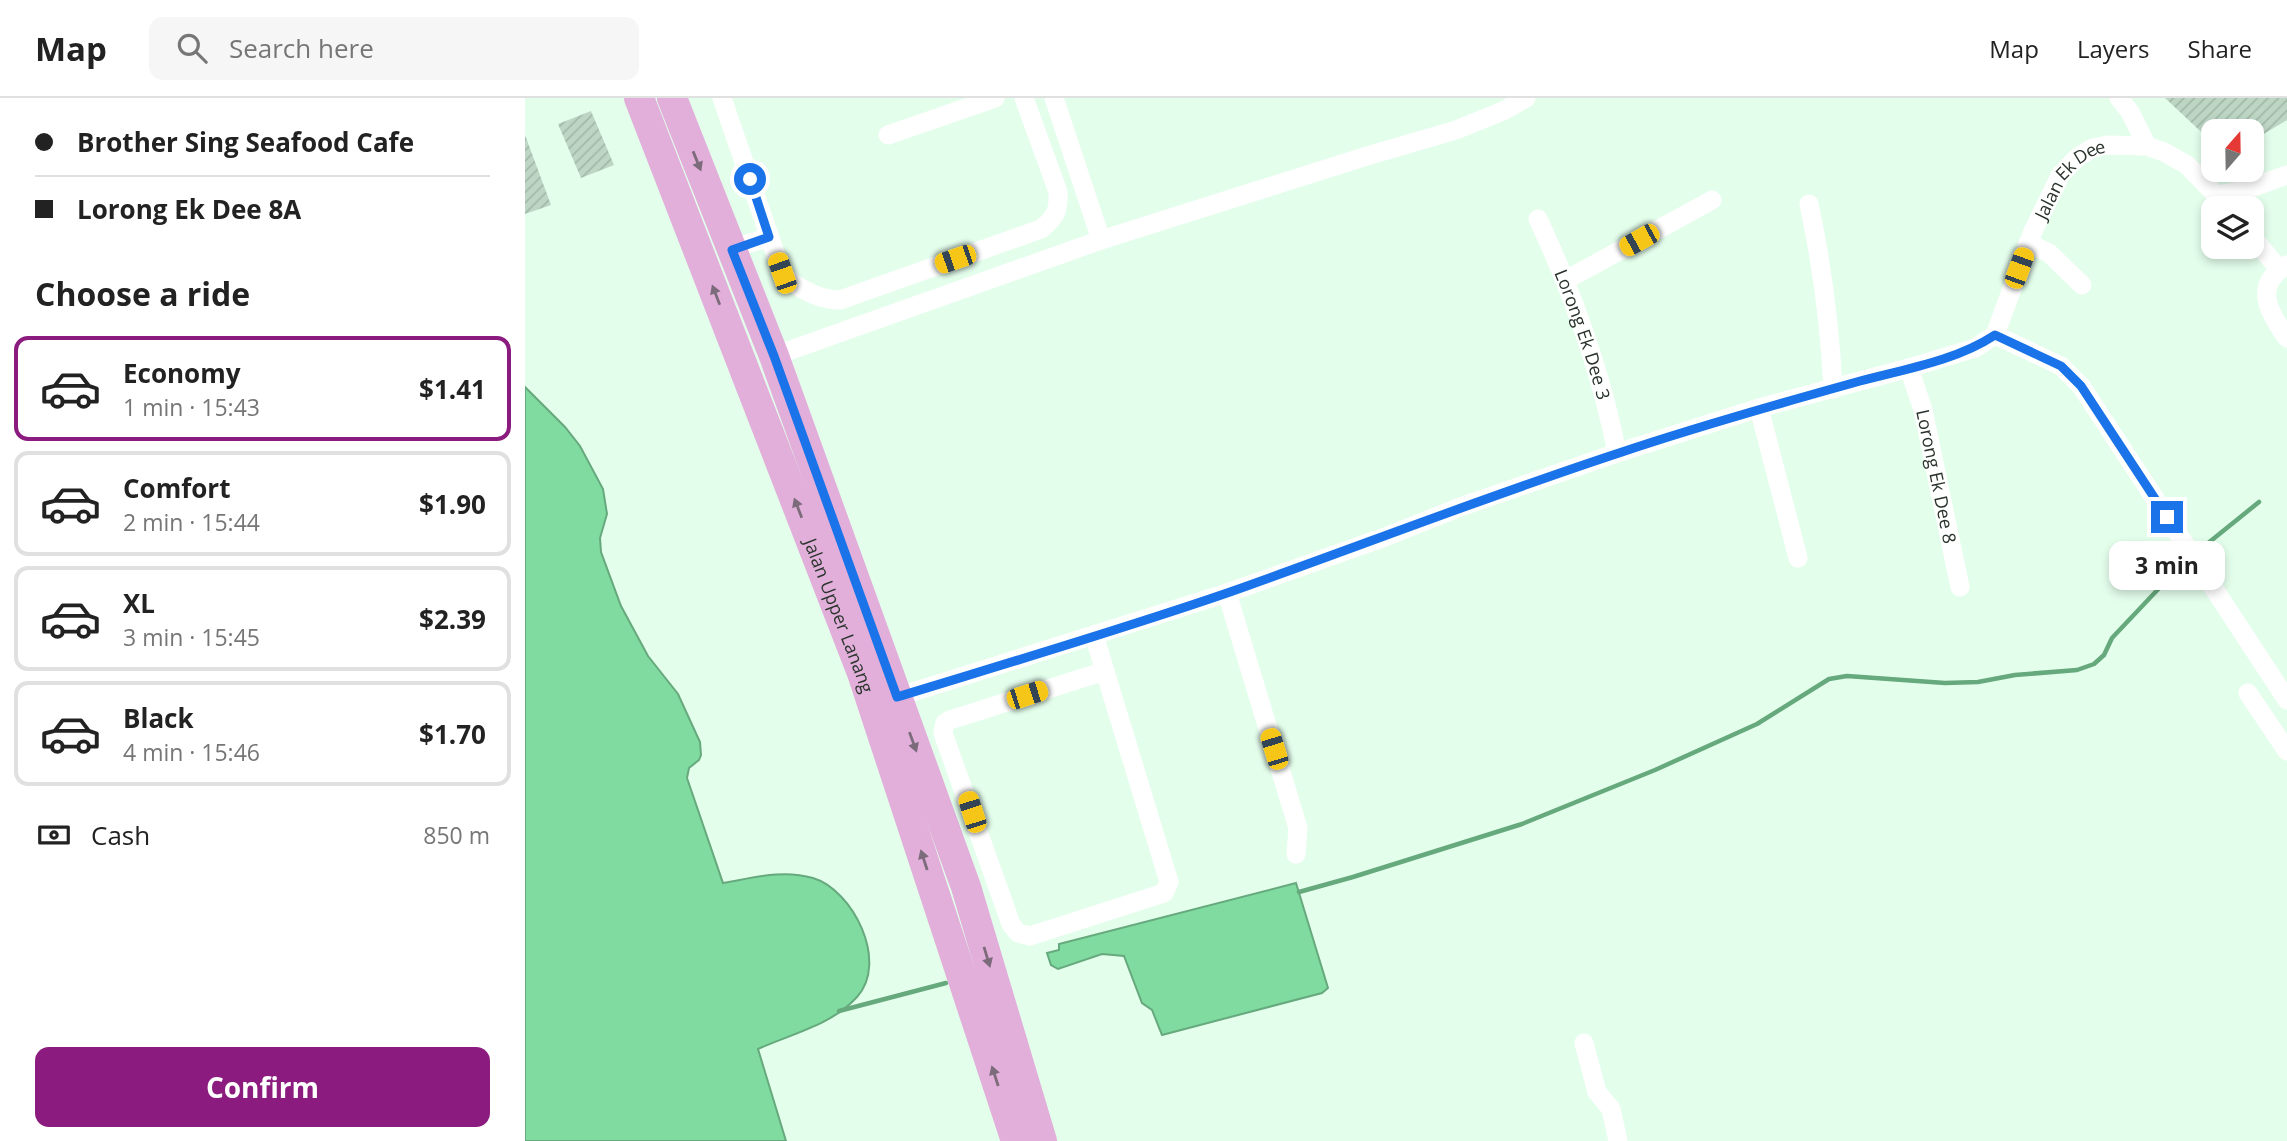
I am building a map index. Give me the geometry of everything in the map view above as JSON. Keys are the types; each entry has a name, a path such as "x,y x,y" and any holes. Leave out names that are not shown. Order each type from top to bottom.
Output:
{"main road":[{"name":"Jalan Upper Lanang","path":"639,98 862,673 1017,1141"},
{"name":"Jalan Upper Lanang","path":"672,98 774,356 965,887 1042,1141"}],"street":[{"path":"722,98 782,273 792,283 828,300 840,300 1041,229 1054,219 1059,208 1058,192 1024,98"},
{"path":"887,135 995,98"},
{"path":"1054,98 1101,240"},
{"path":"774,356 1101,240 1456,130 1527,98"},
{"path":"2119,98 2130,112 2147,146"},
{"path":"1044,152 1070,144"},
{"name":"Jalan Ek Dee","path":"1995,335 2028,243 2061,174 2078,157 2094,148 2108,145 2147,146 2187,165 2219,196"},
{"path":"2234,196 2287,175"},
{"path":"1566,280 1712,200"},
{"path":"1809,204 1822,271 1831,340 1833,389"},
{"name":"Lorong Ek Dee 3","path":"1538,219 1566,280 1599,377 1617,453"},
{"path":"732,250 769,237"},
{"path":"2028,243 2049,253 2081,285"},
{"path":"2264,249 2283,267 2267,282 2267,304 2287,338"},
{"path":"897,697 1227,593 1385,537 1462,506 1617,453 1759,408 1975,348 1995,335 2061,366 2081,386 2285,697 2260,711"},
{"name":"Lorong Ek Dee 8","path":"1909,368 1923,410 1960,587"},
{"path":"1759,408 1798,558"},
{"path":"1227,593 1298,828 1296,854"},
{"path":"1094,635 1105,671 1169,882 1168,888 1164,893 1030,936 1018,933 1011,924 993,877 943,732 945,723 1105,671"},
{"path":"2248,693 2287,751"},
{"path":"965,887 993,877"},
{"path":"1584,1043 1597,1093 1611,1109 1618,1141"}],"shaded area":[{"path":"525,387 580,446 603,489 607,514 600,538 601,552 621,606 648,656 678,694 700,742 701,755 689,768 687,778 723,883 779,874 813,878 828,885 841,897 862,929 868,947 869,965 866,982 857,997 847,1007 823,1022 758,1049 786,1141 525,1141"},
{"path":"1296,883 1328,988 1322,993 1162,1035 1152,1010 1142,1003 1124,956 1102,954 1058,969 1051,965 1047,953 1059,950 1059,944"}],"building":[{"path":"2165,98 2287,98 2287,120 2265,133 2265,119 2201,119 2201,132"},
{"path":"591,111 614,165 581,178 558,124"},
{"path":"525,135 551,205 525,214"}],"waterway":[{"path":"2202,548 2259,502"},
{"path":"1299,892 1522,824 1655,770 1757,724 1829,679 1847,676 1945,683 1978,682 2015,675 2077,670 2094,664 2104,655 2112,638 2181,565"},
{"path":"839,1011 946,983"}],"route":[{"path":"750,179 769,237 732,250 774,356 897,697 1227,593 1385,537 1462,506 1617,453 1759,408 1975,348 1995,335 2061,366 2081,386 2167,517"}]}
